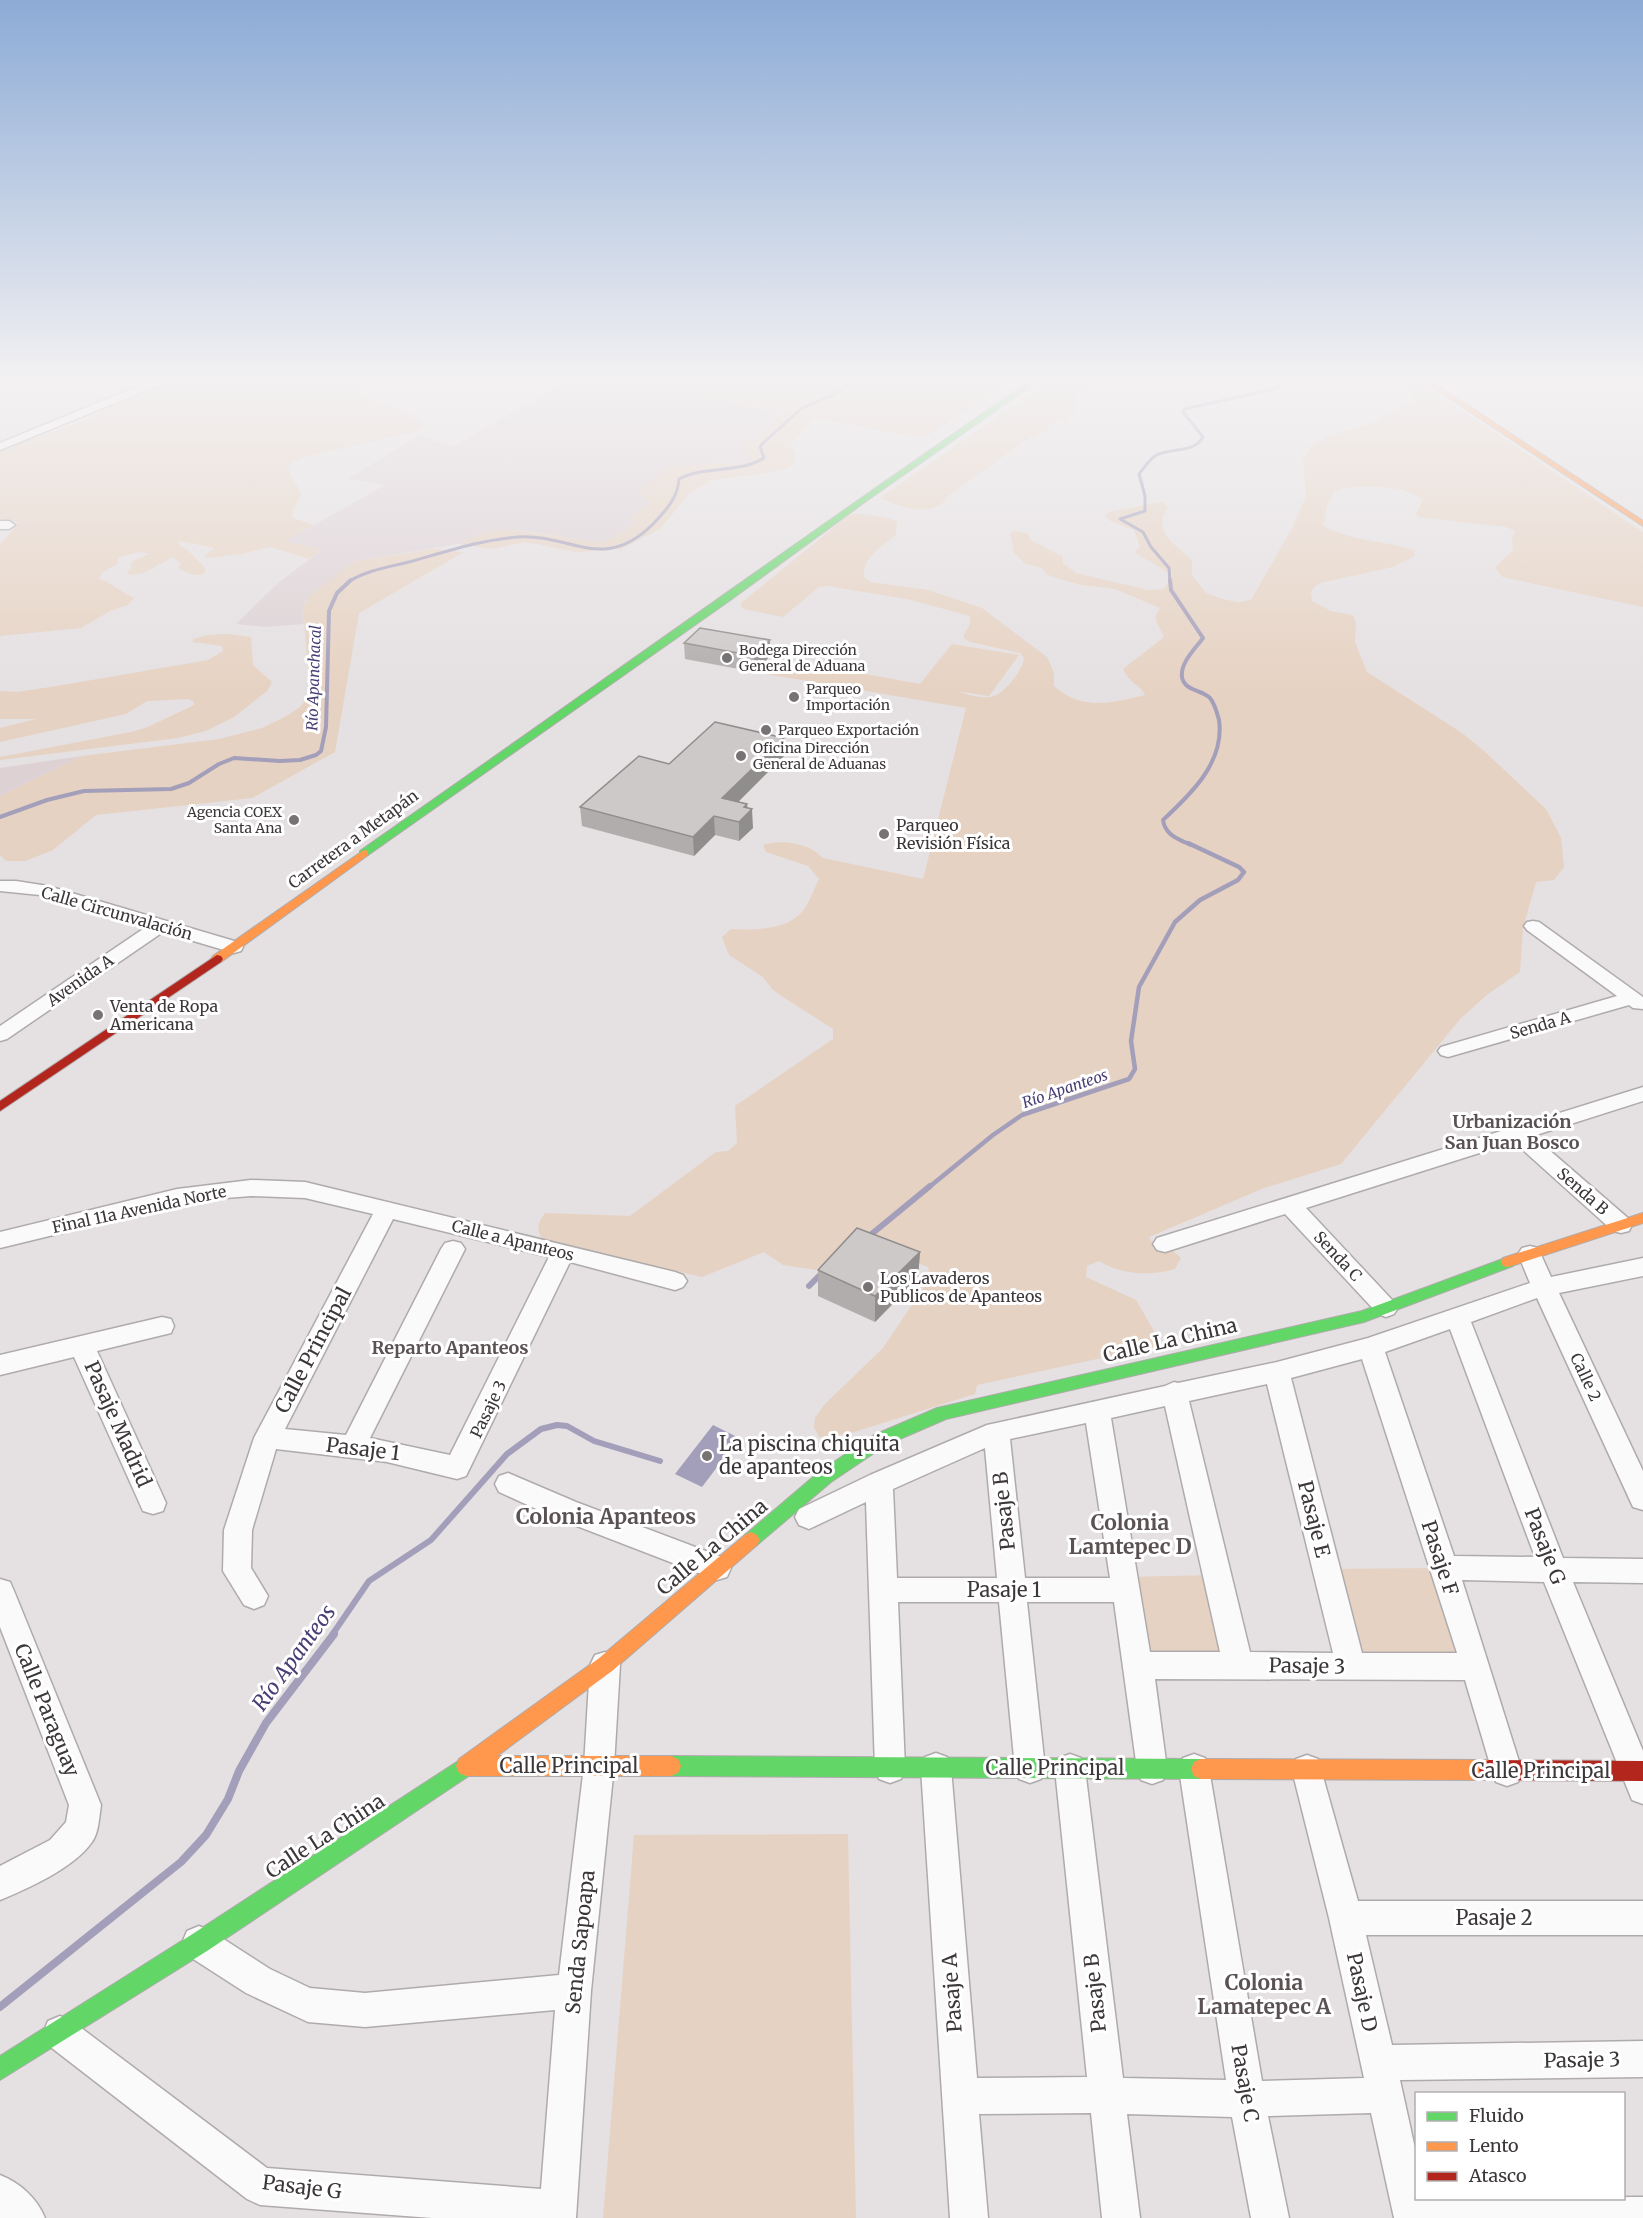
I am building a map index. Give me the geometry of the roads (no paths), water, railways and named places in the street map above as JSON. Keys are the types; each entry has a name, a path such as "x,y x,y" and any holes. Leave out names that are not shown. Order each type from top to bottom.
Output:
{"main road":[{"name":"Carretera a Metapán","path":"0,1107 234,946 380,840 726,599 887,483"},
{"path":"1580,483 1643,524"},
{"name":"Calle La China","path":"0,2069 60,2033 468,1766 605,1665 834,1471 880,1440 943,1413 1364,1316 1530,1254 1643,1218"},
{"name":"Calle Principal","path":"468,1766 1507,1771 1641,1777"}],"street":[{"name":"Calle Circunvalación","path":"0,886 42,890 234,946"},
{"name":"Avenida A","path":"0,1035 160,925"},
{"path":"1533,926 1637,1002"},
{"name":"Senda A","path":"1448,1051 1637,1002"},
{"path":"1165,1244 1643,1094"},
{"name":"Senda B","path":"1517,1133 1621,1225"},
{"name":"Final 11a Avenida Norte","path":"0,1240 177,1197 231,1188 305,1190 350,1199"},
{"name":"Calle a Apanteos","path":"350,1199 675,1281"},
{"name":"Senda C","path":"1290,1204 1386,1308"},
{"name":"Calle Principal","path":"254,1596 237,1571 238,1530 267,1438 387,1209"},
{"path":"353,1446 453,1249"},
{"name":"Pasaje 3","path":"457,1468 563,1252"},
{"name":"Calle 2","path":"1530,1254 1640,1485"},
{"path":"809,1517 879,1483 996,1432 1174,1392 1277,1372 1371,1347 1544,1287 1643,1267"},
{"name":"Pasaje G","path":"1458,1318 1554,1571 1641,1777"},
{"path":"0,1365 162,1326"},
{"name":"Pasaje Madrid","path":"82,1346 153,1503"},
{"name":"Pasaje F","path":"1371,1347 1476,1667 1507,1771"},
{"name":"Pasaje E","path":"1277,1372 1351,1666"},
{"path":"1174,1392 1238,1665"},
{"path":"1097,1411 1138,1665 1152,1769"},
{"name":"Pasaje B","path":"996,1432 1030,1768"},
{"name":"Pasaje 1","path":"267,1438 353,1446 430,1459 457,1468"},
{"path":"879,1483 890,1768"},
{"path":"508,1484 566,1510 717,1568"},
{"path":"1443,1568 1643,1571"},
{"name":"Pasaje 1","path":"883,1590 1126,1590"},
{"name":"Calle Paraguay","path":"0,1591 85,1805 81,1830 61,1851 0,1884"},
{"name":"Senda Sapoapa","path":"558,2214 574,1990 599,1766 605,1665"},
{"name":"Pasaje 3","path":"1138,1665 1476,1667"},
{"name":"Pasaje A","path":"936,1768 969,2218"},
{"name":"Pasaje B","path":"1070,1768 1121,2218"},
{"name":"Pasaje C","path":"1194,1769 1247,2099 1270,2218"},
{"name":"Pasaje D","path":"1307,1770 1346,1918 1412,2216 1643,2216"},
{"name":"Pasaje 2","path":"1346,1918 1643,1918"},
{"path":"199,1943 258,1981 308,2005 365,2010 574,1990"},
{"name":"Pasaje G","path":"60,2033 260,2186 558,2214"},
{"name":"Pasaje 3","path":"960,2096 1106,2095 1247,2099 1382,2079 1643,2059"},
{"path":"0,2194 26,2218"}],"waterway":[{"name":"Río Apanchacal","path":"350,581 378,569 463,547 517,537 536,537 587,548 603,549 620,546 637,538 655,522 674,497 678,483"},
{"name":"Río Apanteos","path":"1141,483 1145,496 1145,511 1120,519 1143,532 1151,547 1169,568 1170,582"},
{"name":"Río Apanteos","path":"1170,580 1171,590 1203,638 1183,667 1183,682 1210,698 1219,720 1217,750 1204,776 1163,820 1169,833 1191,845"},
{"path":"0,817 47,800 84,791 171,789 189,783 219,764 234,758 280,761 300,760 316,755 321,751 326,727 329,611 337,593 350,581"},
{"name":"Río Apanteos","path":"928,1188 993,1135 1022,1115 1129,1079 1135,1069 1131,1041 1139,987 1175,922 1200,900 1238,880 1244,872 1239,867 1188,843"},
{"name":"Río Apanteos","path":"868,1237 930,1186"},
{"name":"Río Apanteos","path":"809,1286 823,1272"},
{"name":"Río Apanteos","path":"332,1635 369,1581 431,1540 507,1454 541,1429 557,1425 567,1426 594,1441 660,1461"},
{"name":"Río Apanteos","path":"0,2007 181,1862 206,1835 228,1799 239,1771 266,1723 334,1634"}],"place":[{"name":"Bodega Dirección General de Aduana","path":"727,658"},
{"name":"Parqueo Importación","path":"794,697"},
{"name":"Parqueo Exportación","path":"766,730"},
{"name":"Oficina Dirección General de Aduanas","path":"741,756"},
{"name":"Agencia COEX Santa Ana","path":"294,820"},
{"name":"Parqueo Revisión Física","path":"884,834"},
{"name":"Venta de Ropa Americana","path":"98,1015"},
{"name":"Los Lavaderos Publicos de Apanteos","path":"868,1287"},
{"name":"La piscina chiquita de apanteos","path":"707,1456"}],"district":[{"name":"Urbanización San Juan Bosco","path":"1512,1132"},
{"name":"Reparto Apanteos","path":"450,1348"},
{"name":"Colonia Apanteos","path":"606,1517"},
{"name":"Colonia Lamtepec D","path":"1130,1535"},
{"name":"Colonia Lamatepec A","path":"1264,1995"}]}
